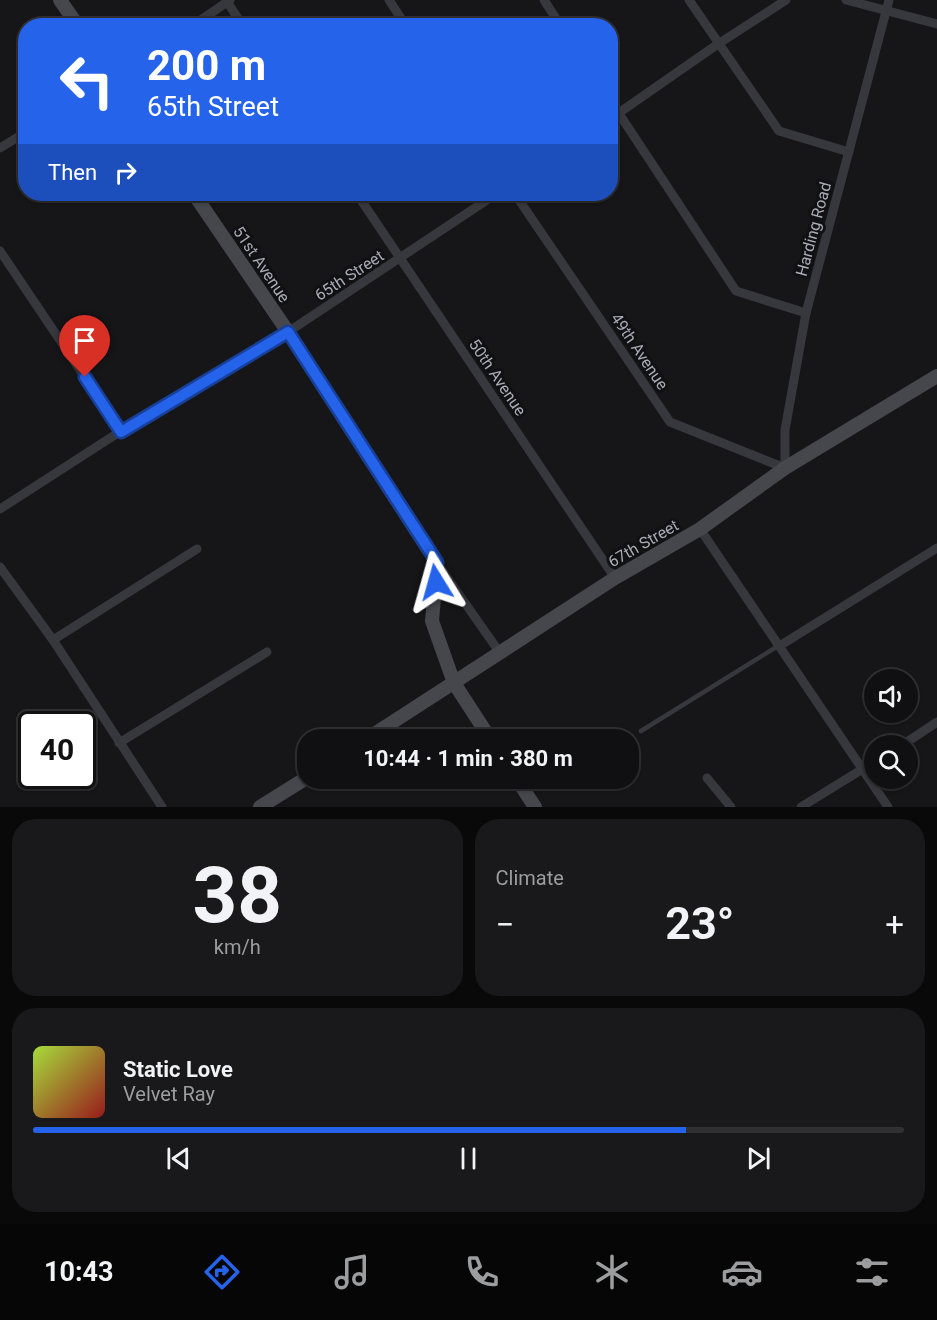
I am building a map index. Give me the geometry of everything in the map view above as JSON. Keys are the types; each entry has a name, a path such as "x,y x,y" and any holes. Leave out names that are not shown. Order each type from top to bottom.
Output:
{"street":[{"path":"60,0 72,18"},
{"path":"389,0 401,18"},
{"path":"544,0 556,18"},
{"path":"689,0 779,132 849,152"},
{"path":"620,113 718,44 786,0"},
{"path":"846,0 937,24"},
{"name":"Harding Road","path":"785,468 784,430 806,313 889,0"},
{"path":"204,18 228,1 238,18"},
{"path":"618,110 736,291 806,313"},
{"path":"0,148 18,137"},
{"name":"51st Avenue","path":"199,201 288,332 437,562 500,653"},
{"name":"50th Avenue","path":"362,201 615,578"},
{"name":"65th Street","path":"0,509 121,432 288,332 486,201"},
{"name":"49th Avenue","path":"520,201 670,422 785,468"},
{"path":"0,251 121,432"},
{"name":"67th Street","path":"382,729 615,578 700,529 785,468 937,376"},
{"path":"700,529 864,768"},
{"path":"781,645 937,548"},
{"path":"53,640 197,549"},
{"path":"437,562 432,621 454,683 484,729"},
{"path":"0,567 53,640 162,807"},
{"path":"119,743 267,652"},
{"path":"918,735 937,723"},
{"path":"801,807 864,770"},
{"path":"707,778 731,807"},
{"path":"260,807 297,784"},
{"path":"523,789 535,807"},
{"path":"877,789 888,807"}],"lane":[{"path":"641,731 759,656 781,645"}],"route":[{"path":"85,377 121,432 288,332 437,562 436,582"}]}
